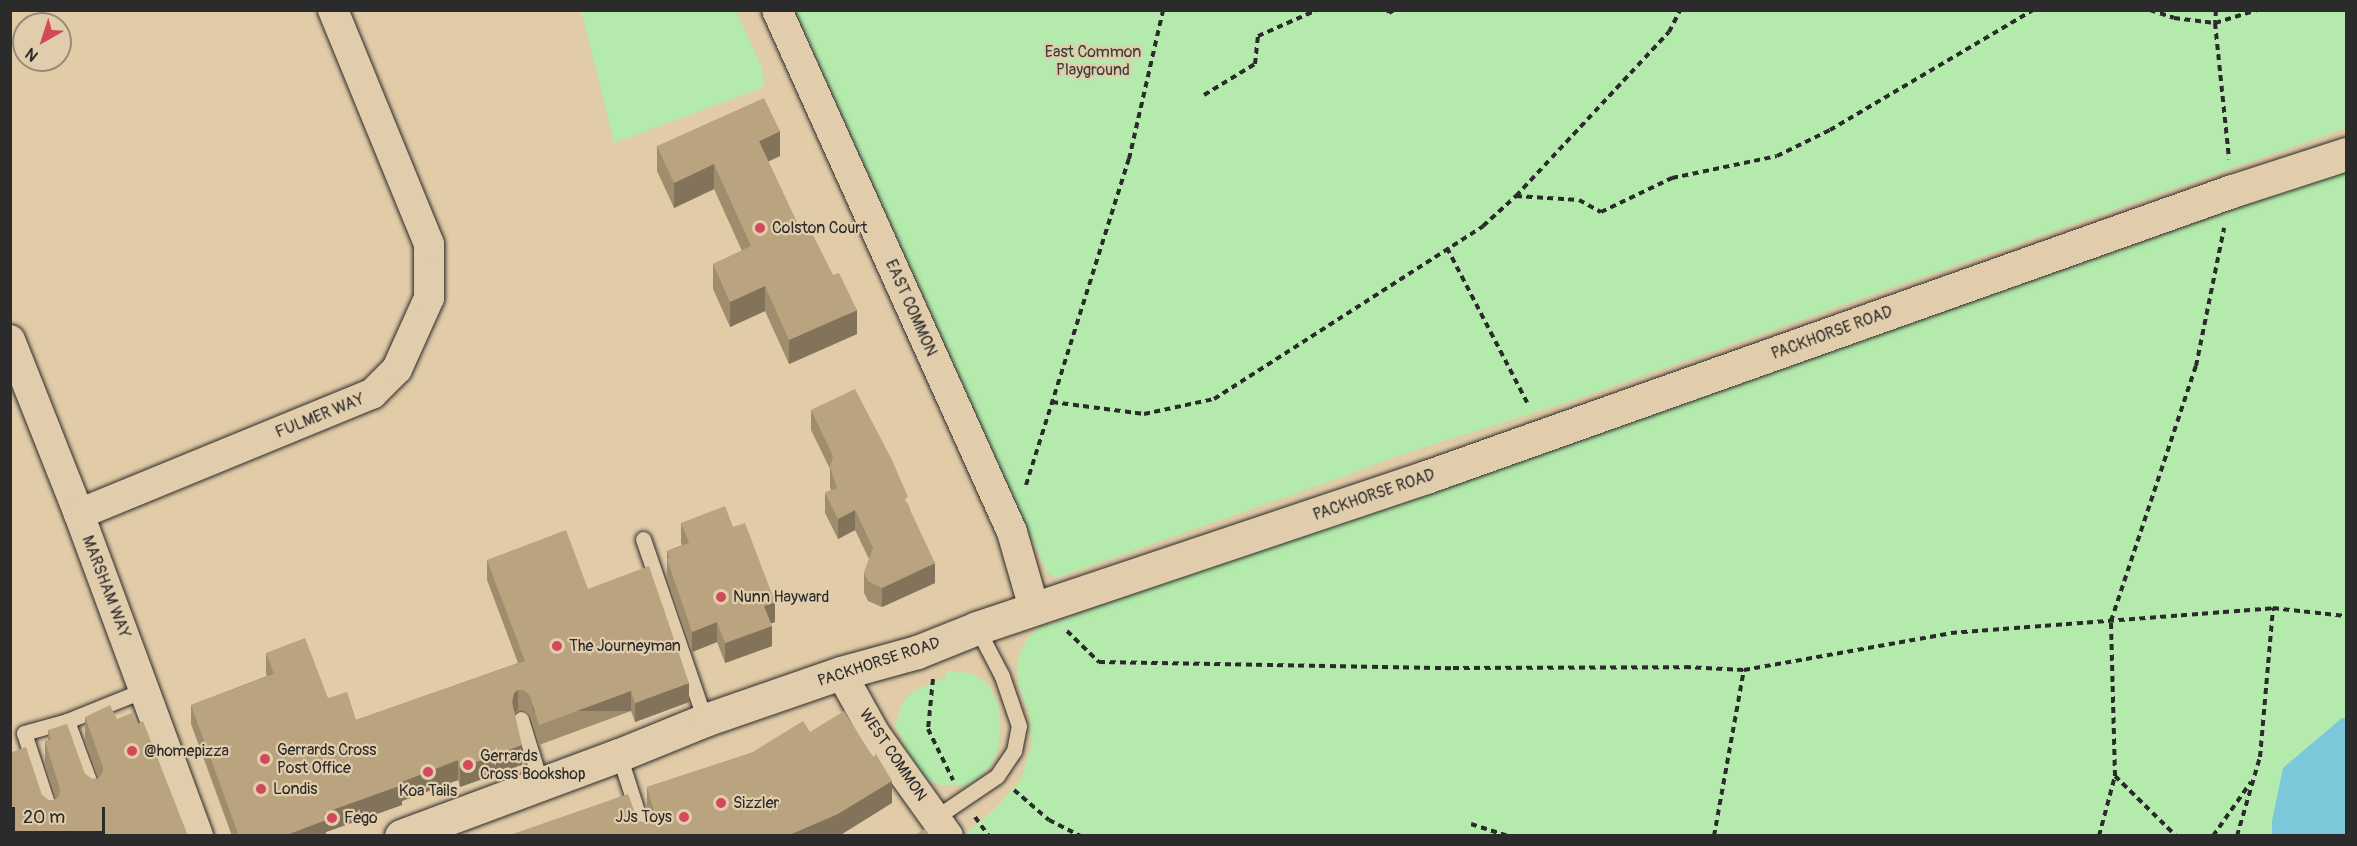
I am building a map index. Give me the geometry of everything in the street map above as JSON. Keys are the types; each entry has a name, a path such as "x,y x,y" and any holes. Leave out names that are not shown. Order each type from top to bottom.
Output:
{"main road":[{"name":"PACKHORSE ROAD","path":"413,833 705,720 842,673 918,652 1034,608 1544,436 2232,191 2346,154"}],"street":[{"name":"FULMER WAY","path":"79,514 372,394 397,369 429,298 429,244 333,10"},
{"name":"EAST COMMON","path":"777,10 1012,532 1034,608"},
{"name":"MARSHAM WAY","path":"10,340 79,514 198,836"},
{"name":"WEST COMMON","path":"842,673 875,734 941,827"}],"lane":[{"path":"643,539 705,720"},
{"path":"941,827 962,799 997,776 1014,751 1019,726 1002,676 977,628"},
{"path":"51,815 24,733 67,721 144,690"},
{"path":"521,719 541,784"},
{"path":"67,721 94,794"},
{"path":"619,755 645,836"}],"path":[{"path":"1012,532 1129,159 1163,10"},
{"path":"1204,95 1255,64 1258,36 1317,10"},
{"path":"1388,10 1389,13 1394,10"},
{"path":"1052,402 1144,414 1214,399 1483,226 1516,196 1669,32 1680,10"},
{"path":"1516,196 1579,200 1601,212 1672,178 1777,156 1830,130 2033,10"},
{"path":"2150,10 2174,18 2215,23 2257,10"},
{"path":"2099,836 2115,776 2110,621 2196,366 2232,191 2215,23 2216,10"},
{"path":"1448,248 1544,436"},
{"path":"1034,608 1066,631 1099,662 1453,668 1685,667 1744,670 1951,633 2273,608 2346,616"},
{"path":"2237,836 2260,757 2273,608"},
{"path":"1714,836 1744,670"},
{"path":"933,677 928,729 962,799 989,836"},
{"path":"997,776 1049,820 1080,836"},
{"path":"2115,776 2176,836"},
{"path":"2213,836 2253,779"},
{"path":"1471,824 1507,836"}],"green space":[{"path":"581,11 736,11 762,68 764,87 614,143"},
{"name":"East Common Playground","path":"795,11 2346,11 2346,128 1574,400 1400,455 1056,578 1047,572"},
{"path":"2346,170 2346,719 2342,718 2272,821 2272,835 968,836 966,833 996,808 1021,779 1031,746 1030,716 1018,684 1017,668 1019,655 1027,639 1039,628 1426,489 1959,307"},
{"path":"947,671 970,673 983,680 991,688 1000,711 999,745 994,761 984,773 968,785 941,785 926,779 915,767 895,726 902,703 912,692 945,677"}],"water":[{"path":"2342,718 2346,719 2346,835 2272,835 2272,821 2283,768"}],"building":[{"name":"Colston Court","path":"764,98 780,131 759,141 799,227 807,223 833,275 839,273 857,310 789,340 765,286 730,302 713,264 751,246 714,164 674,183 657,146"},
{"path":"855,389 892,460 908,497 905,499 935,563 882,588 868,581 864,573 873,548 855,510 838,519 825,493 837,488 830,467 833,456 811,410"},
{"name":"Nunn Hayward","path":"725,506 733,527 745,523 775,602 764,606 772,626 725,643 717,622 692,632 667,559 670,558 667,551 689,543 681,523"},
{"path":"566,530 588,589 649,566 689,683 635,703 631,691 539,725 530,696 524,690 518,690 514,693 512,702 522,745 460,768 458,760 401,782 402,785 324,813 326,820 284,836 239,836 191,705 274,674 266,653 305,638 328,698 347,692 356,720 525,661 487,560"},
{"path":"110,705 117,719 132,713 137,724 143,721 188,836 10,836 10,753 26,747 42,795 48,800 59,797 60,789 45,741 51,739 48,730 67,724 85,774 92,779 98,779 103,772 103,767 85,717"},
{"path":"844,711 873,757 876,754 892,781 838,814 787,836 507,836 628,794 638,821 647,823 655,815 647,787 751,753 803,721 810,732"},
{"path":"925,829 929,836 913,836"}],"place":[{"name":"Colston Court","path":"760,228"},
{"name":"Nunn Hayward","path":"721,597"},
{"name":"The Journeyman","path":"557,646"},
{"name":"@homepizza","path":"132,751"},
{"name":"Gerrards Cross Post Office","path":"265,759"},
{"name":"Gerrards Cross Bookshop","path":"468,765"},
{"name":"Koa Tails","path":"428,772"},
{"name":"Londis","path":"261,789"},
{"name":"Sizzler","path":"721,803"},
{"name":"JJs Toys","path":"684,817"},
{"name":"Fego","path":"332,818"}]}
